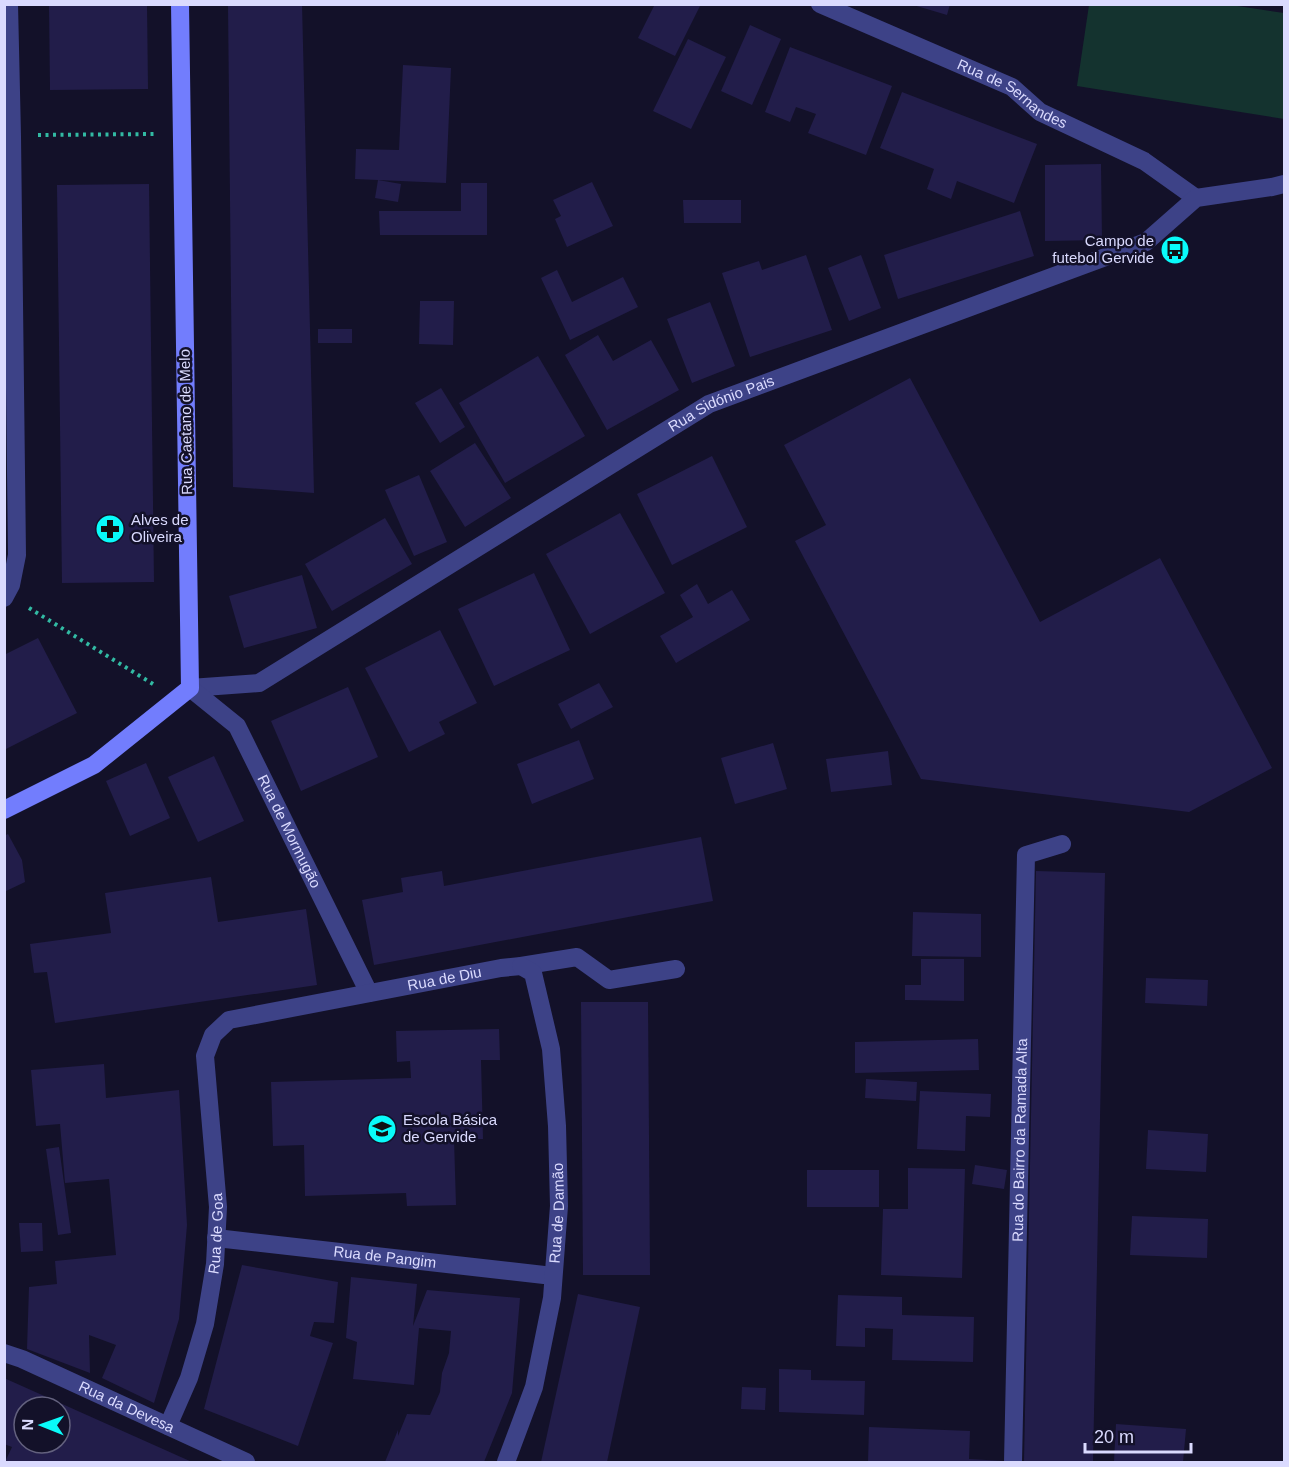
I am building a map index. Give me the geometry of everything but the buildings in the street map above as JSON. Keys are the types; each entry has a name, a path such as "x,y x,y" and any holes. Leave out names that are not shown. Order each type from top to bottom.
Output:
{"street":[{"path":"5,596 11,585 17,555 9,4"},
{"name":"Rua Caetano de Melo","path":"180,4 183,693"},
{"name":"Rua de Sernandes","path":"820,4 850,11 1012,87 1040,112 1144,161 1197,198"},
{"path":"1197,198 1284,184"},
{"name":"Rua Sidónio Pais","path":"183,693 259,683 709,404 1146,242 1197,198"},
{"path":"4,810 94,765 183,693"},
{"name":"Rua de Mormugão","path":"183,693 237,726 369,993"},
{"name":"Rua do Bairro da Ramada Alta","path":"1013,1462 1026,855 1062,844"},
{"name":"Rua de Diu","path":"213,1035 229,1020 501,968 578,957 609,980 676,969"},
{"name":"Rua de Damão","path":"506,1462 534,1387 552,1299 559,1206 557,1126 551,1049 533,973 521,966"},
{"name":"Rua de Goa","path":"168,1426 189,1378 205,1324 215,1264 218,1207 205,1056 213,1035"},
{"name":"Rua de Pangim","path":"216,1238 554,1276"},
{"name":"Rua da Devesa","path":"4,1353 22,1359 246,1462"}],"path":[{"path":"12,136 182,134"},
{"path":"5,596 183,693"}],"green space":[{"path":"1089,5 1231,5 1284,13 1284,119 1077,86"}],"place":[{"name":"Campo de futebol Gervide","path":"1175,250"},
{"name":"Alves de Oliveira","path":"110,529"},
{"name":"Escola Básica de Gervide","path":"382,1129"}]}
